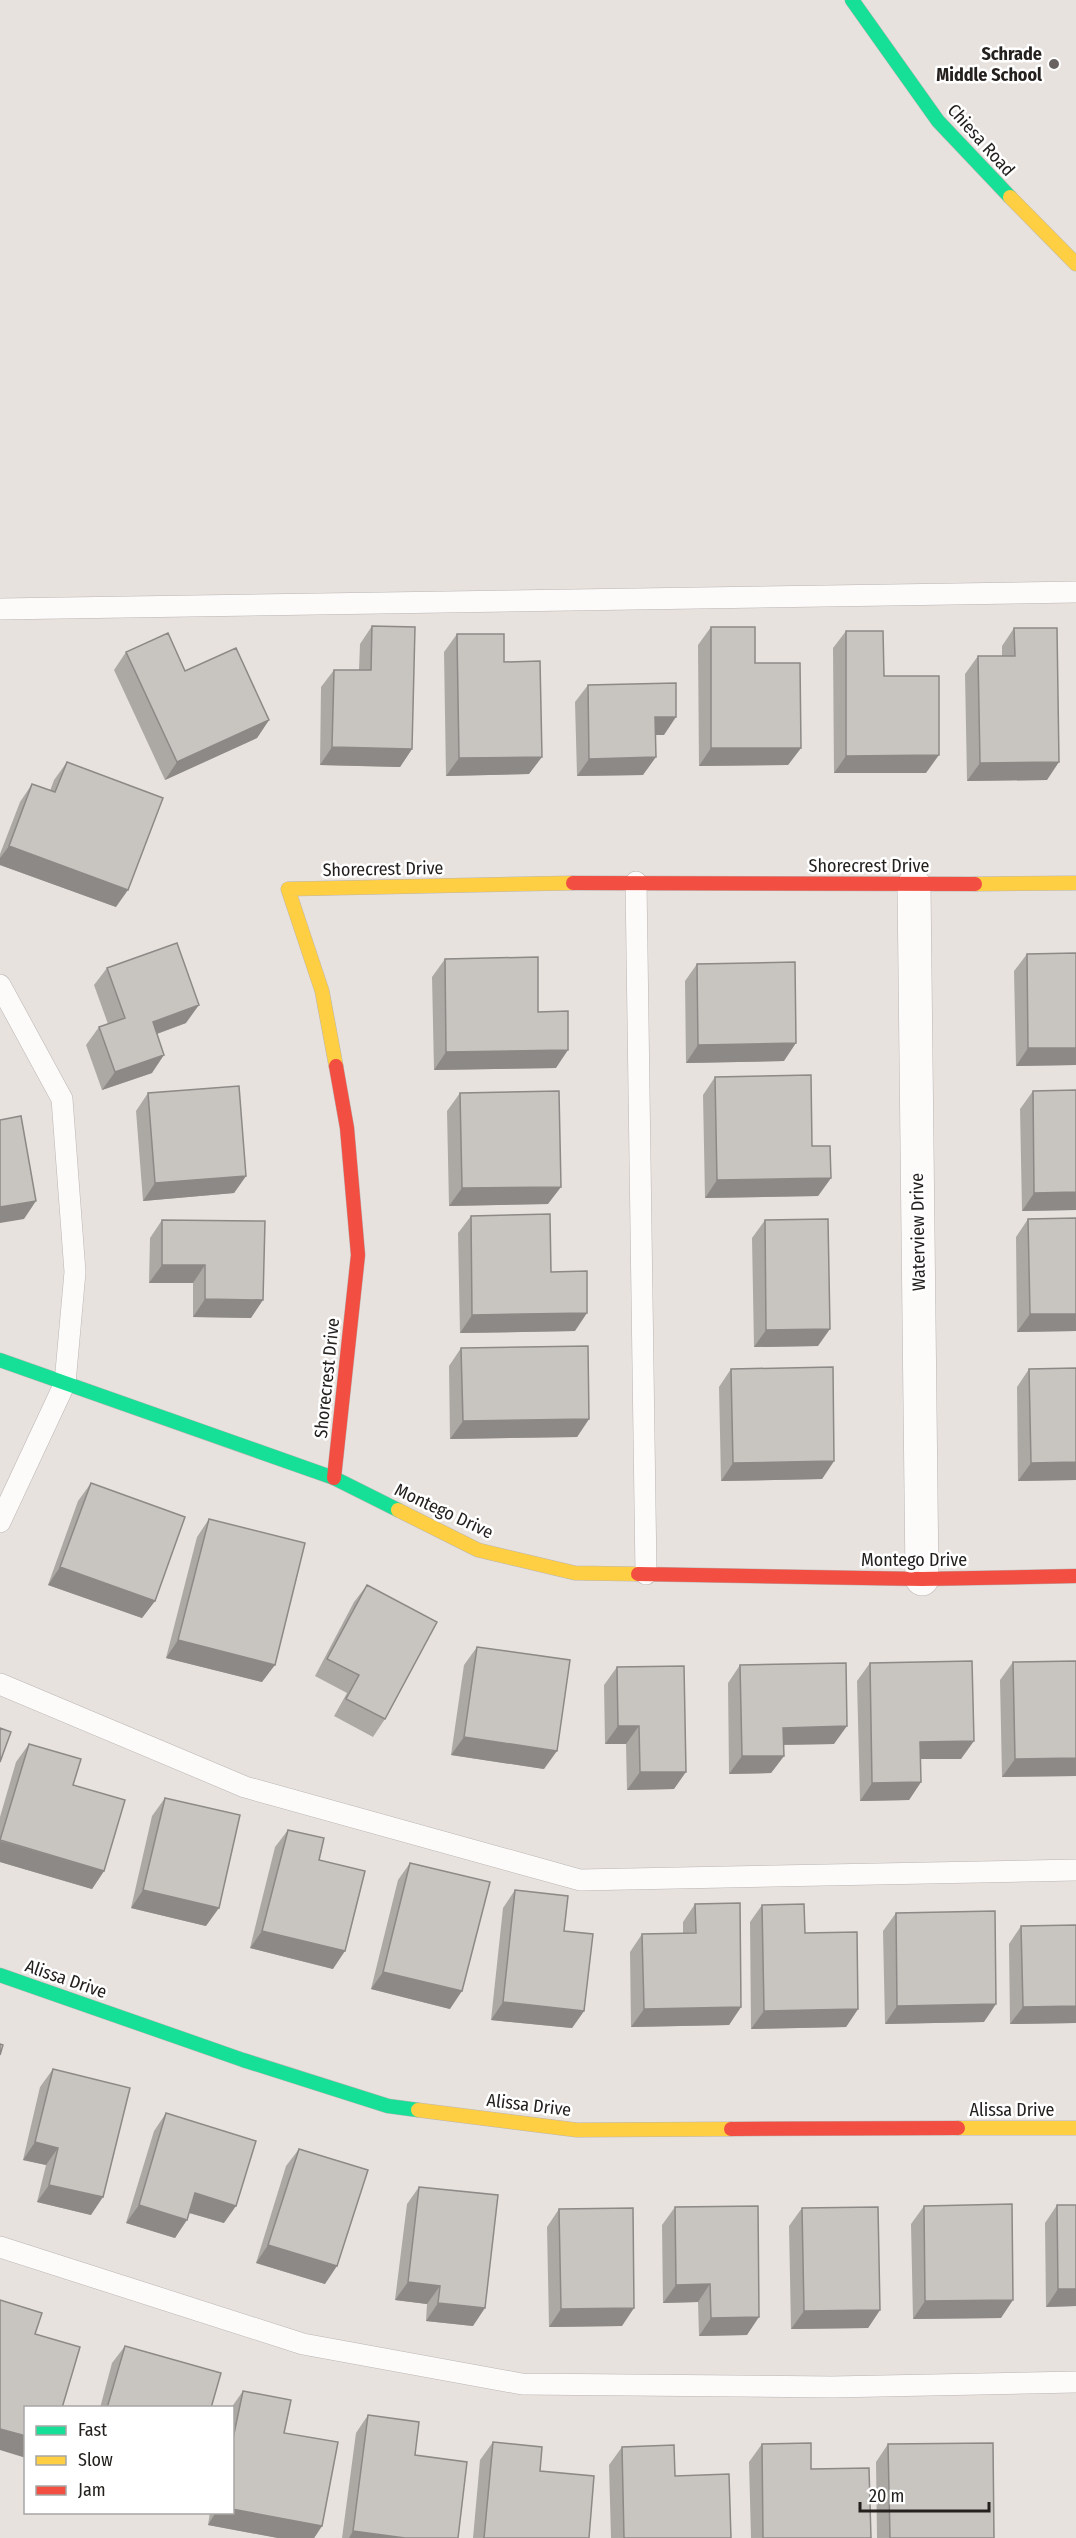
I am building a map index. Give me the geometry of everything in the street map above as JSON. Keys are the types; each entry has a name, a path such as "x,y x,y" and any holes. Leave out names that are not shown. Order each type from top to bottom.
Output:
{"street":[{"name":"Chiesa Road","path":"852,0 938,121 1041,231 1076,264"},
{"name":"Shorecrest Drive","path":"334,1478 347,1378 357,1243 346,1128 322,991 288,889 636,882 914,885 1076,883"},
{"name":"Waterview Drive","path":"914,885 922,1579"},
{"name":"Montego Drive","path":"0,1360 334,1478 478,1550 575,1573 922,1579 1076,1576"},
{"name":"Alissa Drive","path":"0,1975 243,2060 388,2106 577,2130 1076,2128"}],"lane":[{"path":"0,609 1076,592"},
{"path":"636,882 646,1574"},
{"path":"0,985 62,1099 75,1272 65,1383 0,1522"},
{"path":"0,1684 245,1787 580,1880 1076,1870"},
{"path":"0,2247 303,2344 522,2384 832,2388 1076,2382"}],"building":[{"path":"372,626 415,627 412,749 332,747 334,670 371,670"},
{"path":"711,627 755,627 755,663 800,663 801,748 711,748"},
{"path":"1014,628 1057,628 1059,762 980,763 978,656 1015,656"},
{"path":"846,631 883,631 884,676 939,676 939,755 846,756"},
{"path":"168,633 185,671 236,648 269,720 177,762 126,652"},
{"path":"457,634 504,634 504,662 540,661 542,757 459,758"},
{"path":"676,683 676,717 655,717 656,757 589,759 588,685"},
{"path":"67,762 163,798 128,890 9,846 32,784 55,792"},
{"path":"177,943 199,1005 153,1022 164,1055 115,1072 99,1027 125,1018 107,968"},
{"path":"1076,953 1076,1048 1028,1048 1027,954"},
{"path":"538,957 538,1012 568,1011 568,1050 446,1052 445,959"},
{"path":"795,962 796,1043 698,1045 697,964"},
{"path":"811,1075 812,1146 830,1146 831,1178 717,1180 715,1077"},
{"path":"239,1086 246,1176 155,1183 148,1093"},
{"path":"1076,1090 1076,1192 1034,1193 1033,1091"},
{"path":"559,1091 561,1187 462,1188 460,1093"},
{"path":"21,1116 36,1201 0,1207 0,1120"},
{"path":"550,1214 551,1272 587,1271 587,1313 472,1315 471,1216"},
{"path":"1076,1218 1076,1314 1030,1314 1028,1219"},
{"path":"828,1219 830,1329 766,1330 765,1220"},
{"path":"162,1220 265,1221 263,1300 205,1299 205,1265 162,1265"},
{"path":"588,1346 589,1419 463,1421 461,1348"},
{"path":"833,1367 834,1461 733,1463 731,1369"},
{"path":"1076,1368 1076,1462 1031,1463 1029,1369"},
{"path":"91,1483 185,1517 155,1601 60,1567"},
{"path":"209,1519 305,1543 275,1665 178,1640"},
{"path":"367,1585 437,1622 385,1719 346,1699 359,1675 327,1659"},
{"path":"477,1647 570,1660 557,1751 464,1737"},
{"path":"972,1661 974,1741 920,1742 921,1782 872,1783 870,1663"},
{"path":"1076,1661 1076,1758 1015,1759 1013,1662"},
{"path":"846,1663 847,1726 783,1728 784,1756 742,1756 740,1665"},
{"path":"684,1666 686,1772 640,1772 639,1726 618,1726 617,1667"},
{"path":"0,1728 11,1732 0,1762"},
{"path":"29,1744 81,1759 73,1785 125,1800 104,1871 0,1840"},
{"path":"165,1798 240,1815 219,1908 143,1890"},
{"path":"288,1830 324,1838 319,1860 365,1871 345,1951 262,1931"},
{"path":"410,1863 490,1882 462,1991 383,1972"},
{"path":"515,1890 568,1896 564,1931 593,1934 584,2011 503,2002"},
{"path":"740,1903 741,2007 644,2009 642,1934 696,1933 695,1904"},
{"path":"804,1904 805,1933 857,1932 858,2009 764,2011 762,1905"},
{"path":"995,1911 996,2004 897,2006 896,1913"},
{"path":"1076,1925 1076,2006 1023,2007 1021,1926"},
{"path":"53,2069 130,2088 103,2197 49,2185 58,2148 35,2142"},
{"path":"166,2113 256,2141 236,2206 195,2193 187,2220 139,2205"},
{"path":"299,2149 368,2170 337,2266 268,2245"},
{"path":"419,2187 498,2195 485,2308 438,2303 440,2286 408,2282"},
{"path":"1012,2204 1013,2300 925,2301 924,2206"},
{"path":"1057,2205 1076,2205 1076,2289 1058,2289"},
{"path":"758,2206 759,2317 711,2318 710,2284 676,2285 675,2207"},
{"path":"878,2207 880,2310 804,2311 802,2208"},
{"path":"633,2208 634,2308 561,2309 559,2209"},
{"path":"0,2300 42,2313 35,2334 80,2347 63,2406 24,2406 24,2435 0,2429"},
{"path":"125,2346 221,2373 212,2406 108,2406"},
{"path":"243,2391 291,2400 284,2433 338,2442 322,2526 234,2509 234,2434"},
{"path":"368,2415 419,2422 415,2455 467,2462 458,2538 405,2538 353,2531"},
{"path":"493,2442 542,2447 540,2471 594,2476 589,2538 484,2538"},
{"path":"811,2443 811,2469 869,2468 871,2538 763,2538 762,2444"},
{"path":"993,2443 994,2538 890,2538 888,2444"},
{"path":"674,2445 675,2476 729,2474 731,2538 624,2538 622,2447"}],"traffic: fast":[{"path":"852,0 938,121 1010,197"},
{"path":"0,1360 334,1478 398,1510"},
{"path":"0,1975 243,2060 388,2106 418,2110"}],"traffic: slow":[{"path":"1010,197 1076,264"},
{"path":"336,1066 322,991 288,889 573,883"},
{"path":"975,884 1076,883"},
{"path":"398,1510 478,1550 575,1573 638,1574"},
{"path":"418,2110 577,2130 731,2129"},
{"path":"958,2128 1076,2128"}],"traffic: jam":[{"path":"573,883 975,884"},
{"path":"334,1478 358,1255 347,1128 336,1066"},
{"path":"638,1574 922,1579 1076,1576"},
{"path":"731,2129 958,2128"}],"place":[{"name":"Schrade Middle School","path":"1054,64"}]}
